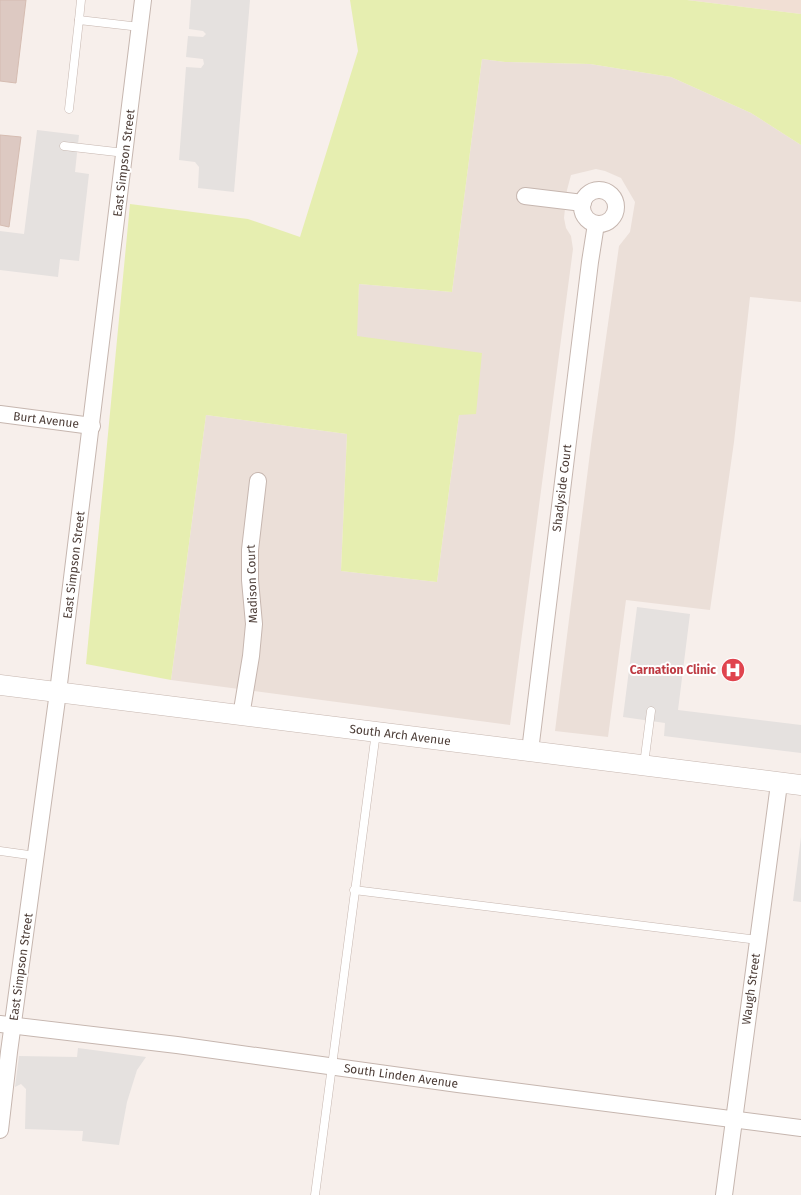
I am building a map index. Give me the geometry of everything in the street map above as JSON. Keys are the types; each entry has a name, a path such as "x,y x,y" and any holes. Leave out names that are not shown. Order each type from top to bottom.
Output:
{"street":[{"name":"East Simpson Street","path":"0,1130 6,1025 36,856 58,692 143,0"},
{"path":"593,190 603,190 615,198 616,207 613,218 607,222 596,224 589,221 583,212 583,203 586,196 593,190"},
{"path":"525,196 583,203"},
{"name":"Shadyside Court","path":"530,751 588,272 596,224"},
{"name":"Burt Avenue","path":"0,414 92,426"},
{"name":"Madison Court","path":"241,716 251,656 254,624 250,580 250,550 258,481"},
{"name":"South Arch Avenue","path":"0,684 778,784 801,785"},
{"name":"Waugh Street","path":"724,1195 778,784"},
{"name":"South Linden Avenue","path":"6,1025 177,1045 801,1128"}],"lane":[{"path":"69,109 82,0"},
{"path":"79,20 140,26"},
{"path":"64,146 125,153"},
{"path":"644,766 651,711"},
{"path":"315,1195 376,732"},
{"path":"0,851 36,856"},
{"path":"354,890 758,940"}],"shaded area":[{"path":"191,0 250,0 234,192 198,188 199,167 195,162 179,160 186,67 201,68 204,64 203,59 186,57 188,36 203,37 206,34 203,31 189,29"},
{"path":"687,0 801,0 801,14"},
{"path":"482,59 505,62 590,64 671,77 751,113 801,145 801,302 750,297 734,442 710,610 626,600 608,737 555,731 592,437 619,246 630,232 635,202 621,178 596,169 571,175 567,190 564,218 566,228 571,236 573,249 510,725 171,680 206,415 347,434 341,571 437,582 459,415 356,336 359,284 452,292"},
{"path":"37,130 79,135 75,172 89,174 79,261 60,259 58,277 0,270 0,231 24,234"},
{"path":"637,607 690,614 678,710 801,725 801,753 664,736 665,723 623,717"},
{"path":"801,837 801,902 793,901"},
{"path":"78,1048 146,1057 137,1070 127,1102 119,1145 82,1141 83,1131 25,1129 26,1089 21,1084 15,1087 19,1056 77,1057"}],"green space":[{"path":"350,0 687,0 801,14 801,145 751,113 671,77 590,64 505,62 482,59 452,292 359,284 357,336 482,353 476,414 459,415 437,582 341,571 347,434 206,415 171,680 86,664 130,204 248,219 300,237 358,51"}],"building":[{"path":"0,0 26,0 16,83 0,81"},
{"path":"0,135 21,137 9,227 0,225"}],"place":[{"name":"Carnation Clinic","path":"733,670"}]}
